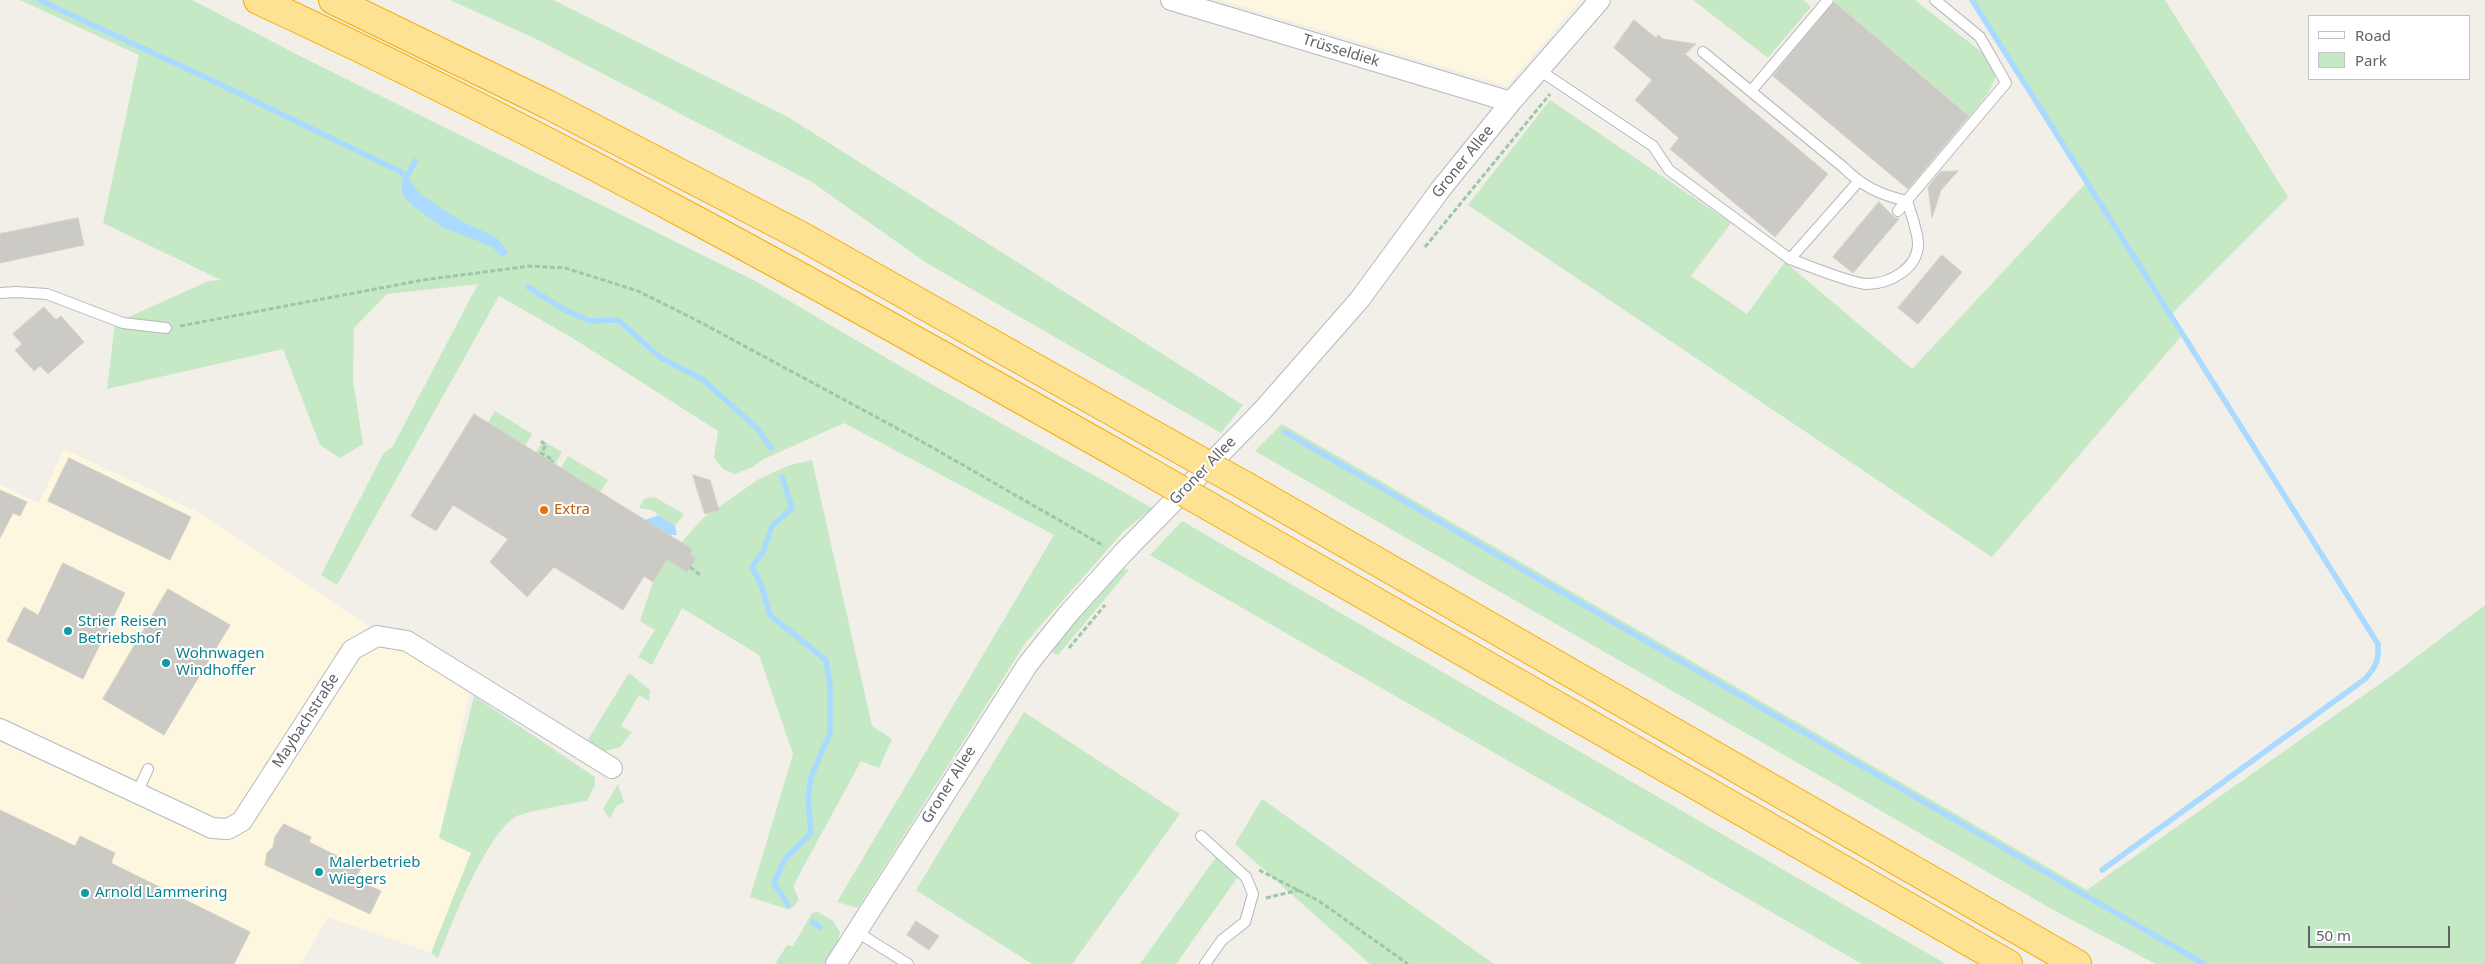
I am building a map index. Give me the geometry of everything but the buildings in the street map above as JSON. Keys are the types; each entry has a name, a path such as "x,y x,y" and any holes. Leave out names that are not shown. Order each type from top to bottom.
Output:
{"highway":[{"path":"258,0 344,40 597,167 790,269 1139,466 2008,964"},
{"path":"333,0 549,105 803,237 1249,488 2077,964"}],"street":[{"name":"Trüsseldiek","path":"1171,0 1511,102"},
{"name":"Groner Allee","path":"836,964 1023,672 1069,613 1123,553 1262,411 1360,299 1440,190 1511,102 1600,0"},
{"name":"Maybachstraße","path":"0,729 212,828 228,829 242,821 352,650 378,636 407,641 612,768"}],"lane":[{"path":"1751,91 1828,0"},
{"path":"1898,211 2006,83 1980,38 1935,0"},
{"path":"1703,52 1843,167 1858,182 1873,191 1907,201"},
{"path":"1539,70 1653,146 1669,170 1790,259 1866,285 1888,281 1903,272 1914,258 1918,243 1907,201"},
{"path":"1790,259 1858,182"},
{"path":"0,293 47,294 123,323 166,328"},
{"path":"136,793 148,769"},
{"path":"1201,836 1233,863 1246,877 1253,894 1245,922 1214,949 1205,964"},
{"path":"856,932 908,964"}],"path":[{"path":"166,328 423,280 530,266 565,268 638,291 673,308 928,445 1094,542 1123,553"},
{"path":"543,441 546,445 541,453 553,460 552,462"},
{"path":"690,567 700,575"},
{"path":"1233,863 1263,872 1300,890 1319,901 1408,964"},
{"path":"1252,902 1300,890"}],"shaded area":[{"path":"1221,0 1580,0 1507,86"},
{"path":"64,449 202,514 469,693 439,838 471,853 431,953 328,917 301,964 0,964 0,484 39,503"}],"green space":[{"path":"20,0 192,0 302,57 757,282 924,380 1152,508 1123,532 1026,642 858,908 837,902 1054,535 844,423 735,474 723,469 714,458 718,431 571,337 499,296 337,585 321,575 383,454 393,446 478,284 387,294 354,328 353,381 363,444 340,458 320,445 283,349 107,389 115,323 209,281 221,280 103,223 139,55"},
{"path":"450,0 553,0 788,117 1243,405 1221,433 925,262 812,182 534,38"},
{"path":"1693,0 1803,0 1811,7 1768,58"},
{"path":"1835,0 1915,0 1984,54 1996,76 1989,92 1970,116 1834,2"},
{"path":"1969,0 2165,0 2288,197 2171,315 2183,334 1992,557 1468,205 1550,100 1731,223 1691,276 1747,314 1785,262 1912,369 2086,183"},
{"path":"495,411 532,434 525,446 488,423"},
{"path":"1282,424 2087,890 2398,671 2485,605 2485,964 2156,964 2057,912 1255,451"},
{"path":"543,441 562,452 555,465 536,452"},
{"path":"568,456 608,480 600,492 561,468"},
{"path":"812,460 872,726 892,739 879,768 861,761 793,886 799,900 790,910 750,897 793,754 759,655 682,608 652,665 638,657 655,630 640,621 653,582 657,556 681,543 703,518 759,479 790,465"},
{"path":"654,497 684,514 675,526 652,510 639,508 644,499"},
{"path":"1182,521 1946,964 1862,964 1150,555"},
{"path":"1120,567 1129,570 1058,655 1047,650"},
{"path":"629,673 650,690 649,701 639,695 621,726 632,732 620,747 601,752 587,741"},
{"path":"474,696 595,777 595,785 587,801 520,815 504,827 481,861 438,958 431,953 471,853 439,838"},
{"path":"1024,712 1180,814 1072,964 1032,964 916,890"},
{"path":"618,784 624,802 616,806 610,819 603,809"},
{"path":"1262,799 1494,964 1370,964 1235,844"},
{"path":"1216,857 1240,874 1176,964 1140,964"},
{"path":"818,912 833,921 840,932 838,942 825,964 775,964 787,945 793,946 812,913"}],"water":[{"path":"405,174 420,194 459,220 497,238 508,252 503,257 491,246 442,227 412,205 403,196 401,182"},
{"path":"659,515 675,526 677,535 669,535 645,520"}],"waterway":[{"path":"39,0 209,79 401,172 406,178"},
{"path":"1972,0 2378,644 2376,663 2365,679 2102,870"},
{"path":"406,179 415,161"},
{"path":"528,287 565,310 590,321 618,320 661,358 702,379 756,427 771,448"},
{"path":"1285,432 2204,964"},
{"path":"782,477 792,508 772,526 764,550 752,567 762,587 770,615 826,660 830,686 830,733 811,777 808,798 811,833 785,859 774,883 788,905"},
{"path":"813,922 820,927"}],"place":[{"name":"Extra","path":"544,510"},
{"name":"Strier Reisen Betriebshof","path":"68,631"},
{"name":"Wohnwagen Windhoffer","path":"166,663"},
{"name":"Malerbetrieb Wiegers","path":"319,872"},
{"name":"Arnold Lammering","path":"85,893"}]}
